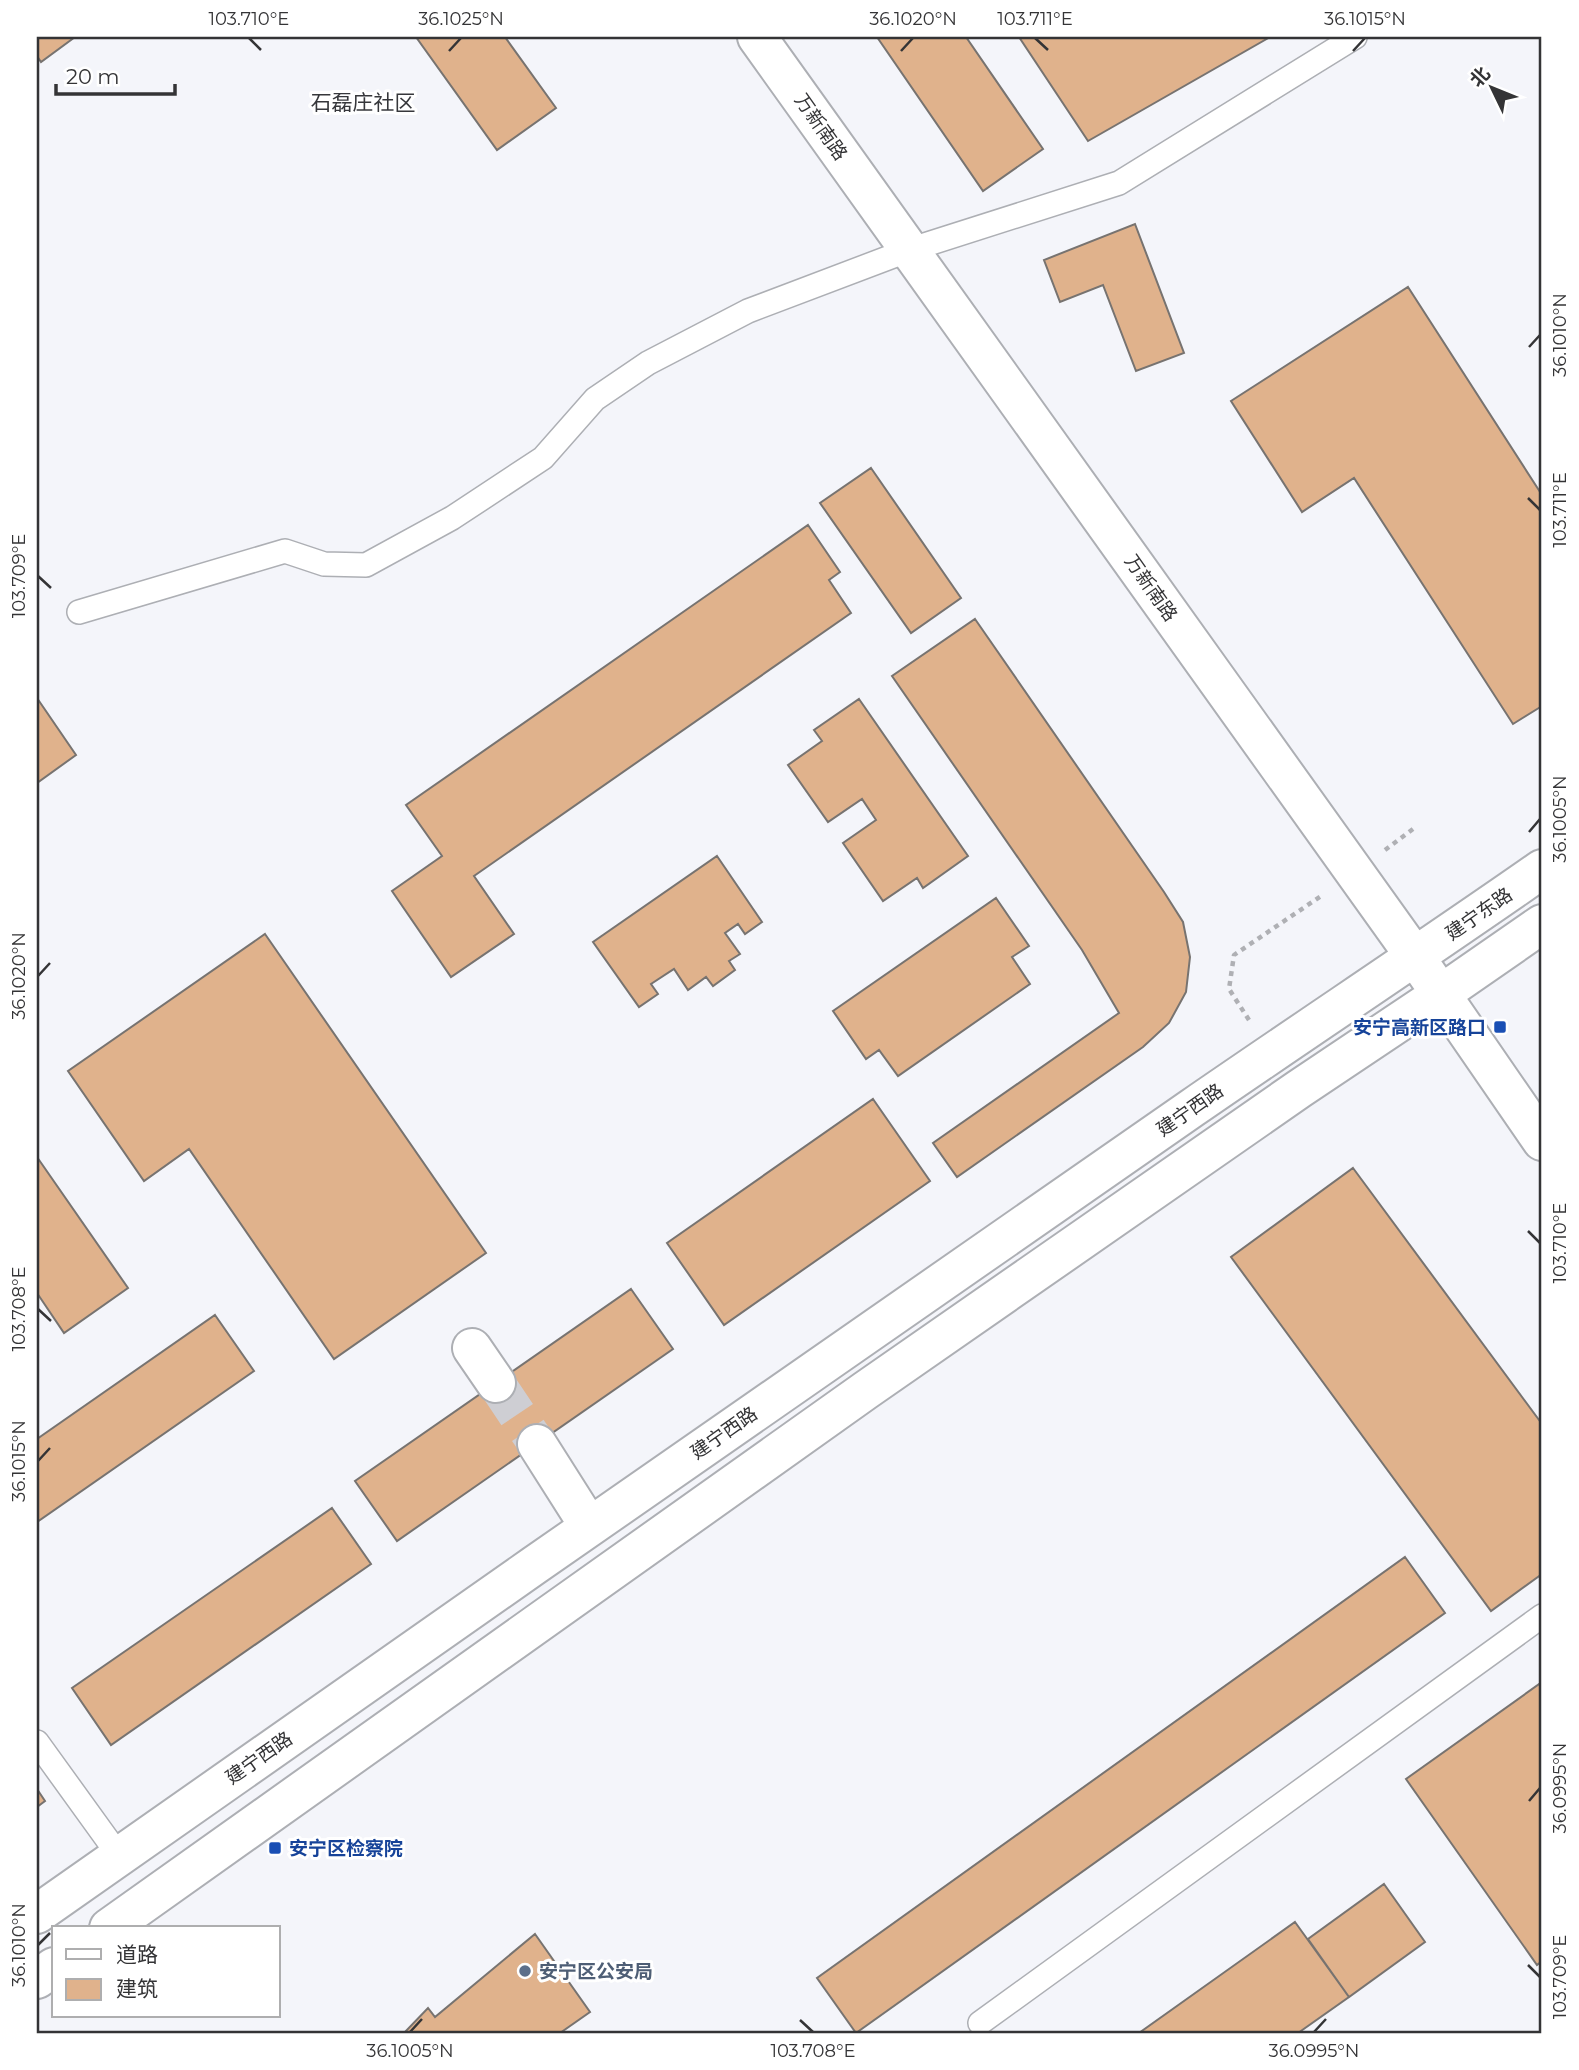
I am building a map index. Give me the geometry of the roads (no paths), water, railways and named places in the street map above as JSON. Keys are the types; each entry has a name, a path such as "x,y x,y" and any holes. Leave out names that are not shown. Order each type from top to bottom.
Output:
{"main road":[{"name":"万新南路","path":"757,37 1416,958 1542,1141"},
{"name":"建宁东路","path":"1416,958 1542,870"},
{"path":"112,1926 866,1390 1542,924"},
{"name":"建宁西路","path":"37,1914 589,1526 1272,1053 1416,958"},
{"path":"472,1348 496,1383"},
{"path":"537,1444 589,1526"},
{"path":"37,1979 52,1968"}],"lane":[{"path":"79,612 285,551 324,564 366,565 452,519 543,458 594,399 648,363 748,310 909,250 1119,183 1355,37"},
{"path":"980,2023 1542,1616"},
{"path":"37,1742 120,1857"}],"tunnel":[{"path":"496,1383 537,1444"}],"place":[{"name":"安宁高新区路口","path":"1500,1027"},
{"name":"安宁区检察院","path":"275,1848"},
{"name":"安宁区公安局","path":"525,1971"}],"district":[{"name":"石磊庄社区","path":"363,102"}]}
